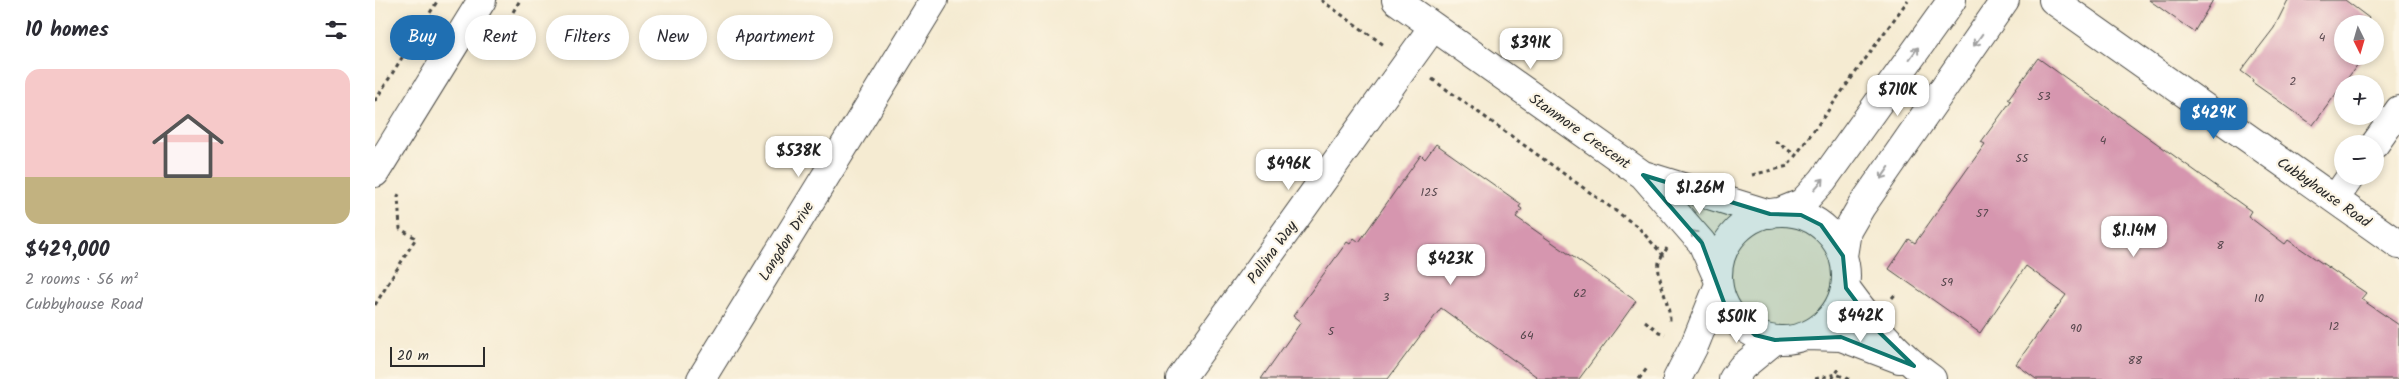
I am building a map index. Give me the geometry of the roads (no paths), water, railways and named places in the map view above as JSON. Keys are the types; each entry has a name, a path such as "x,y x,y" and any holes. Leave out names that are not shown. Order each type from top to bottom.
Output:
{"street":[{"path":"375,173 482,0"},
{"name":"Langdon Drive","path":"701,379 934,0"},
{"name":"Stanmore Crescent","path":"1396,0 1643,175 1702,244 1718,283"},
{"path":"1775,213 1801,214 1821,225 1837,242 1843,256 1846,272 1846,288 1841,303 1832,317 1821,328 1807,336 1791,340 1775,340 1755,335 1739,324 1726,308 1718,283 1718,264 1726,243 1740,227 1759,216 1775,213 1801,203 1823,180 1951,0"},
{"path":"1843,256 1847,231 1861,207 2005,0"},
{"name":"Cubbyhouse Road","path":"2053,0 2399,245"},
{"name":"Pallina Way","path":"1180,379 1433,27"},
{"path":"2381,135 2399,110"},
{"name":"Stanmore Crescent","path":"1643,175 1775,213"},
{"path":"2335,199 2345,185"},
{"path":"1677,379 1695,344 1718,283"},
{"path":"1846,288 1879,332 1923,372"},
{"path":"1807,336 1841,337 1877,349 1923,372"},
{"path":"1733,379 1742,367 1775,340"}]}
